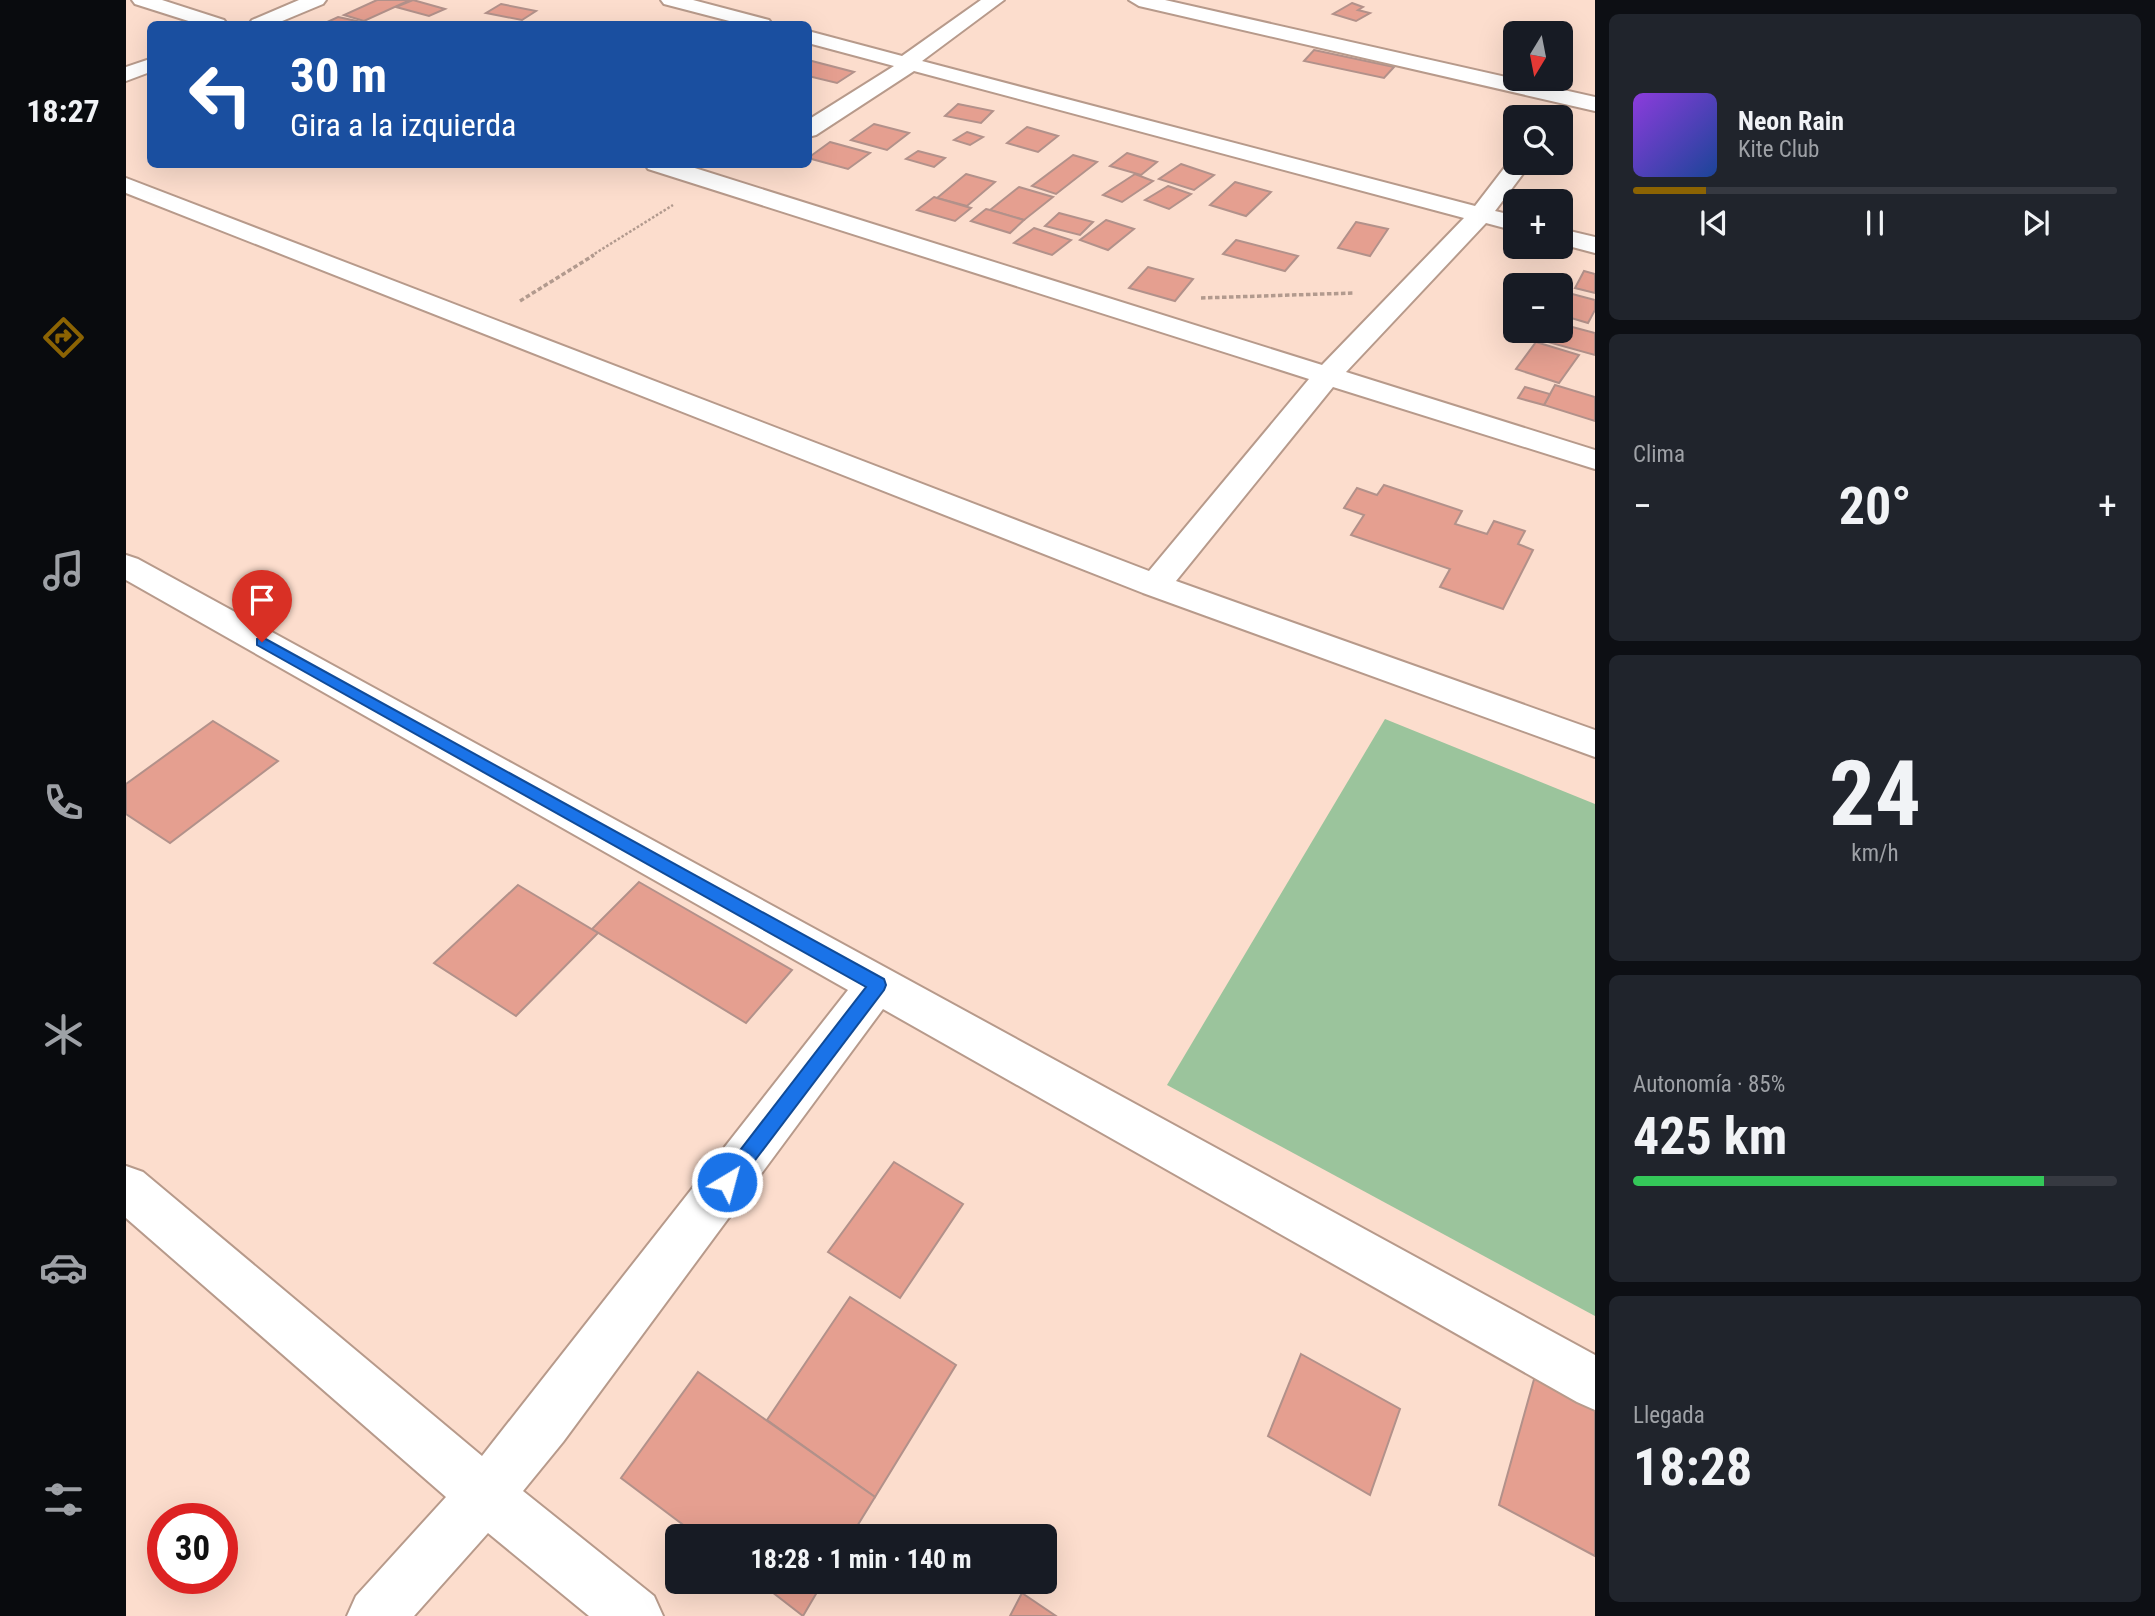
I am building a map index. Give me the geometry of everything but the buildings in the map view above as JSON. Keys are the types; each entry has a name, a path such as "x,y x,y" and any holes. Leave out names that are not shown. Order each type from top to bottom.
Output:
{"street":[{"path":"142,0 208,21"},
{"path":"266,21 316,0"},
{"path":"671,0 751,21"},
{"path":"812,127 908,64 994,0"},
{"path":"1139,0 1595,104"},
{"path":"812,38 1503,221"},
{"path":"126,75 147,66"},
{"path":"668,168 1595,460"},
{"path":"717,184 744,172"},
{"path":"1155,584 1327,376 1480,215 1511,175"},
{"path":"126,185 1155,584 1595,744"},
{"path":"1573,239 1595,245"},
{"path":"126,566 1595,1384"},
{"path":"376,1616 485,1495 544,1423 877,985"},
{"path":"126,1188 485,1495 634,1616"}],"path":[{"path":"484,323 717,184"},
{"path":"1153,321 1195,298 1407,292"}],"green space":[{"path":"1385,719 1595,804 1595,1316 1167,1085"}],"route":[{"path":"262,642 877,985 727,1182"}]}
